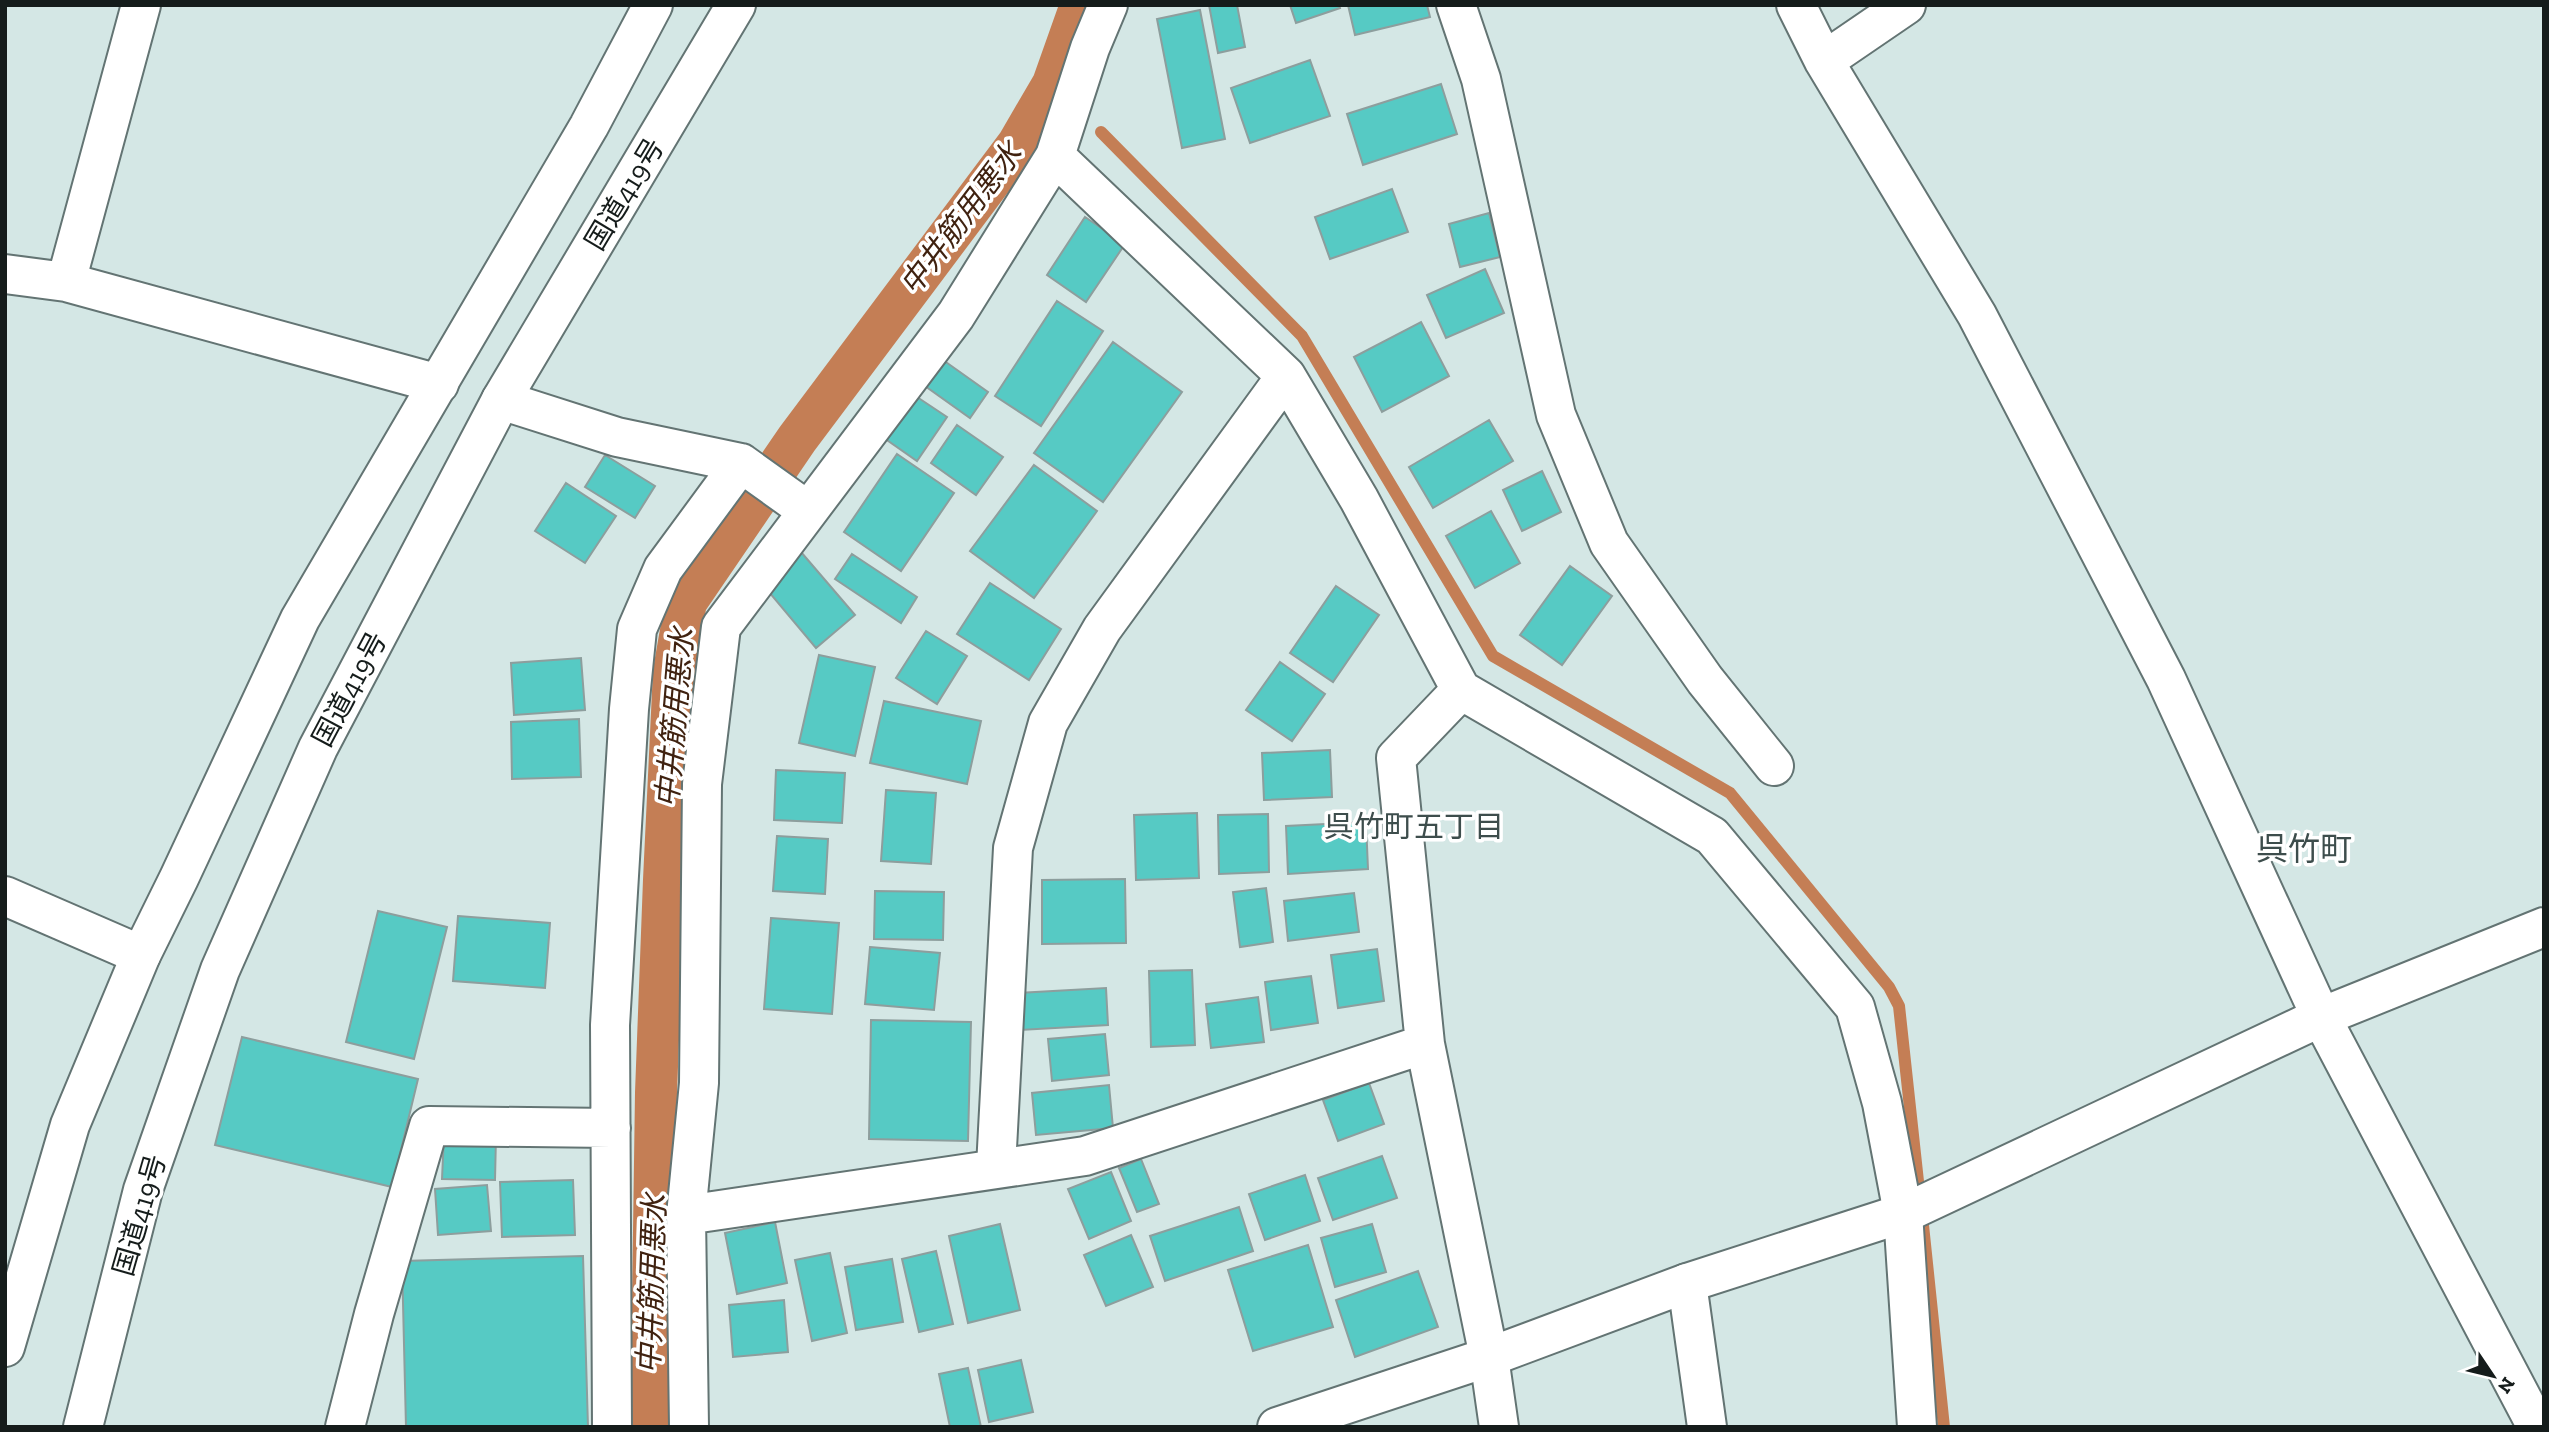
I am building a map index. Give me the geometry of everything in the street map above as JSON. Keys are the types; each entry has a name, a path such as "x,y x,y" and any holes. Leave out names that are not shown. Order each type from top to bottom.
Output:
{"main road":[{"path":"66,282 141,5"},
{"path":"5,1347 11,1302 70,1125 141,955 300,619 589,126 653,5"},
{"name":"国道419号","path":"83,1427 143,1190 220,970 318,748 501,400 736,5"},
{"path":"689,1427 686,1215 699,1083 702,783 721,627 956,315 1055,156 1090,48 1108,5"},
{"path":"1456,5 1481,79 1556,415 1609,543 1705,680 1774,766"},
{"path":"1796,5 1825,61 1977,315 2166,679 2320,1017 2537,1427"},
{"path":"1825,61 1906,5"},
{"path":"1055,156 1286,376 1359,499 1461,690 1712,836 1855,1007 1882,1103 1905,1212 1917,1427"},
{"path":"5,274 66,282 439,384"},
{"path":"996,1167 1013,848 1048,723 1102,629 1286,376"},
{"path":"501,400 617,437 741,463 807,510"},
{"path":"612,1427 610,1025 629,709 637,629 663,569 741,463"},
{"path":"1461,690 1396,758 1425,1044 1489,1357 1499,1427"},
{"path":"5,897 141,955"},
{"path":"1276,1427 1489,1357 1687,1283 1905,1212 2320,1017 2544,927"},
{"path":"686,1215 996,1167 1085,1156 1425,1044"},
{"path":"345,1427 374,1314 429,1126 611,1128"},
{"path":"1687,1283 1707,1427"}],"building":[{"path":"1209,5 1237,5 1245,47 1218,53"},
{"path":"1290,5 1339,5 1340,8 1296,23"},
{"path":"1348,5 1427,5 1430,17 1355,35"},
{"path":"1200,10 1225,139 1182,148 1157,19"},
{"path":"1310,60 1330,116 1250,143 1231,88"},
{"path":"1441,84 1457,134 1363,165 1347,114"},
{"path":"1392,189 1408,232 1330,259 1315,217"},
{"path":"1489,213 1500,257 1460,267 1449,224"},
{"path":"1085,217 1125,244 1086,302 1047,275"},
{"path":"1485,269 1504,313 1446,338 1427,295"},
{"path":"1057,301 1103,331 1041,426 995,396"},
{"path":"1421,322 1449,376 1382,412 1354,357"},
{"path":"1113,342 1182,392 1103,502 1034,453"},
{"path":"943,360 988,392 970,418 925,386"},
{"path":"914,395 947,417 917,461 884,438"},
{"path":"1489,420 1513,461 1433,508 1409,467"},
{"path":"957,425 1003,457 976,495 931,463"},
{"path":"897,454 954,493 901,571 844,532"},
{"path":"605,455 655,486 635,518 585,487"},
{"path":"1034,465 1097,511 1034,598 970,551"},
{"path":"1542,471 1561,512 1522,531 1503,490"},
{"path":"566,483 616,516 585,563 535,531"},
{"path":"1491,511 1520,563 1475,588 1446,536"},
{"path":"801,552 855,615 816,648 763,585"},
{"path":"852,554 917,597 901,623 835,579"},
{"path":"1570,566 1612,596 1562,665 1520,635"},
{"path":"990,583 1061,629 1029,680 957,634"},
{"path":"1336,586 1379,615 1333,682 1290,653"},
{"path":"926,631 967,656 937,704 896,678"},
{"path":"819,655 875,667 855,756 799,743"},
{"path":"581,658 585,710 514,715 511,663"},
{"path":"1280,662 1325,694 1292,741 1246,710"},
{"path":"884,701 981,721 967,784 870,763"},
{"path":"579,719 581,777 512,779 511,722"},
{"path":"1330,750 1332,797 1264,800 1262,753"},
{"path":"776,770 845,773 842,823 774,820"},
{"path":"886,790 936,793 931,864 881,861"},
{"path":"1197,813 1199,878 1136,880 1134,815"},
{"path":"1268,814 1269,872 1219,874 1218,815"},
{"path":"1366,822 1368,869 1288,874 1286,826"},
{"path":"777,836 828,839 825,894 773,891"},
{"path":"1125,879 1126,943 1042,944 1042,880"},
{"path":"1266,888 1273,942 1240,947 1233,892"},
{"path":"875,891 944,892 943,940 874,939"},
{"path":"1354,893 1359,932 1288,941 1284,901"},
{"path":"378,911 447,927 414,1059 346,1042"},
{"path":"458,916 550,923 545,988 453,981"},
{"path":"771,918 839,923 832,1014 764,1009"},
{"path":"870,947 940,953 934,1010 865,1004"},
{"path":"1377,949 1384,1001 1338,1008 1331,955"},
{"path":"1192,970 1195,1045 1151,1047 1149,971"},
{"path":"1311,976 1318,1023 1271,1030 1265,982"},
{"path":"1106,988 1108,1025 1020,1030 1018,993"},
{"path":"1258,997 1264,1042 1211,1048 1206,1004"},
{"path":"871,1020 971,1022 968,1141 869,1139"},
{"path":"1105,1034 1109,1075 1052,1081 1048,1039"},
{"path":"242,1037 418,1079 392,1187 215,1145"},
{"path":"1369,1083 1384,1124 1338,1141 1323,1100"},
{"path":"1109,1085 1113,1128 1036,1135 1032,1093"},
{"path":"444,1135 496,1136 495,1180 442,1179"},
{"path":"1382,1156 1397,1198 1333,1220 1318,1178"},
{"path":"1141,1159 1159,1204 1137,1212 1119,1168"},
{"path":"1111,1172 1131,1221 1089,1239 1068,1189"},
{"path":"1305,1175 1320,1221 1265,1240 1249,1194"},
{"path":"573,1180 575,1235 502,1237 500,1182"},
{"path":"487,1185 491,1231 438,1235 435,1189"},
{"path":"1239,1207 1253,1251 1165,1281 1150,1236"},
{"path":"775,1222 787,1283 737,1294 725,1233"},
{"path":"1000,1224 1020,1310 968,1323 949,1236"},
{"path":"1372,1224 1386,1272 1335,1287 1321,1238"},
{"path":"1131,1235 1153,1287 1106,1306 1084,1255"},
{"path":"1308,1245 1333,1327 1253,1351 1228,1270"},
{"path":"936,1251 953,1324 919,1332 902,1259"},
{"path":"830,1253 847,1333 812,1341 795,1260"},
{"path":"583,1256 588,1427 406,1427 402,1261"},
{"path":"892,1259 903,1322 856,1330 845,1267"},
{"path":"1418,1271 1438,1327 1355,1357 1336,1300"},
{"path":"784,1300 788,1352 733,1357 729,1305"},
{"path":"1021,1360 1033,1412 989,1422 978,1370"},
{"path":"968,1368 981,1427 950,1427 939,1374"}],"waterway":[{"name":"中井筋用悪水","path":"648,1427 664,880 674,671 686,602 797,439 1018,144 1053,84 1081,5"},
{"path":"1101,132 1302,336 1493,656 1730,793 1889,987 1899,1006 1920,1200"},
{"path":"1923,1225 1944,1427"}],"district":[{"name":"呉竹町五丁目","path":"1414,827"},
{"name":"呉竹町","path":"2304,849"}]}
